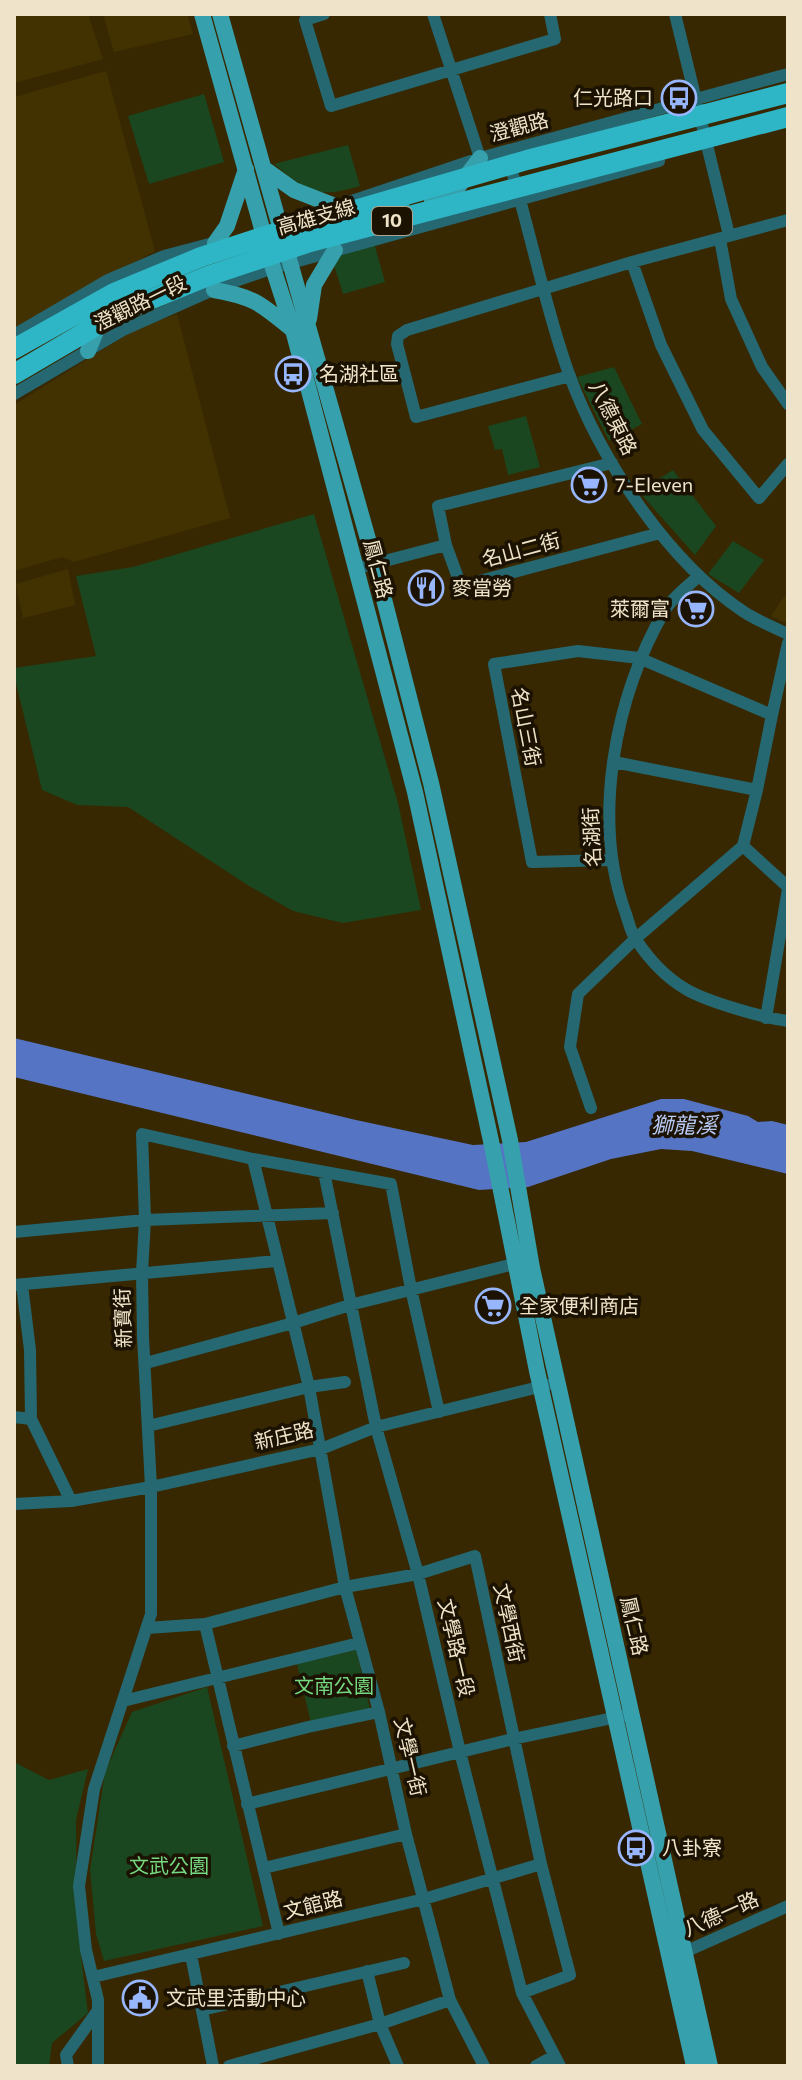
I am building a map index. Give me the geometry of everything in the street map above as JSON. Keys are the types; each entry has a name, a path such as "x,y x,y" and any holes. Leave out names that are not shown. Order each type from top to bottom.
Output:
{"highway":[{"name":"高雄支線","path":"14,349 114,293 214,253 527,160 788,93"},
{"name":"高雄支線","path":"14,374 118,313 208,276 310,242 788,117"}],"main road":[{"name":"鳳仁路","path":"202,14 270,255 301,329 375,564 431,783 510,1140 532,1268 632,1714 694,2066"},
{"name":"鳳仁路","path":"220,14 290,263 301,329 415,792 491,1141 540,1386 614,1718 677,1956 710,2066"},
{"path":"88,351 105,310 167,283 270,255 282,232 452,195 480,158"},
{"path":"215,243 227,226 246,169"},
{"path":"266,170 294,190 335,206"},
{"path":"214,290 244,295 262,303 301,329 314,285 335,250"}],"street":[{"path":"324,14 305,20 331,106 555,39 550,14"},
{"path":"433,14 480,158"},
{"path":"675,14 697,99 725,237 731,299 762,367 788,404"},
{"name":"澄觀路","path":"263,227 282,232 335,206 480,158 788,74"},
{"path":"290,263 788,127"},
{"name":"八德東路","path":"506,152 570,376 612,463 660,533 699,576 746,613 788,634"},
{"path":"570,376 416,417 397,344 398,336 407,330 632,262 788,220"},
{"name":"澄觀路一段","path":"14,335 108,280 164,256 263,227"},
{"name":"澄觀路一段","path":"14,394 123,330 214,290 270,255 290,263"},
{"path":"632,262 661,345 703,430 759,498 788,464"},
{"name":"名山二街","path":"612,463 438,506 446,545 461,586 660,533"},
{"path":"358,568 446,545"},
{"name":"名湖街","path":"699,576 667,606 639,658 622,710 610,786 616,889 635,939 663,971 686,990 766,1018 788,1021"},
{"path":"591,1108 570,1047 578,994 635,939 743,846 788,643"},
{"name":"名山三街","path":"612,860 532,862 494,664 578,651 639,658"},
{"path":"639,658 772,715"},
{"path":"614,762 757,790"},
{"path":"743,846 788,888 766,1018"},
{"name":"新寶街","path":"98,2066 98,2000 86,1950 79,1886 94,1789 151,1614 151,1487 142,1273 145,1220 142,1134 253,1159"},
{"path":"253,1159 391,1184 439,1412"},
{"name":"文學一街","path":"253,1159 309,1387 345,1587 379,1712 406,1834 450,2000 484,2066"},
{"name":"文學路一段","path":"324,1172 376,1427 418,1574 492,1879 522,1993 557,2061"},
{"path":"14,1232 145,1220 333,1213"},
{"path":"71,1501 31,1419 30,1350 19,1308 18,1285 277,1261"},
{"path":"146,1363 350,1305 514,1264"},
{"path":"148,1426 309,1387 345,1382"},
{"name":"新庄路","path":"14,1504 71,1501 151,1487 321,1449 376,1427 558,1382"},
{"path":"14,1417 31,1419"},
{"name":"文學西街","path":"147,1628 205,1624 345,1587 418,1574 475,1556 541,1864 570,1975 522,1993"},
{"path":"205,1624 279,1934"},
{"path":"123,1701 359,1643"},
{"path":"233,1746 379,1712"},
{"path":"247,1804 513,1739 632,1714"},
{"path":"264,1868 406,1834"},
{"name":"文館路","path":"93,1977 424,1899 541,1864"},
{"name":"八德一路","path":"677,1956 788,1906"},
{"path":"191,1955 213,2066"},
{"path":"202,2010 404,1963"},
{"path":"367,1971 380,2024 398,2066"},
{"path":"229,2066 380,2024 450,2000"},
{"path":"68,2066 66,2055 96,2013"},
{"path":"536,2066 557,2061"}],"shaded area":[{"path":"14,14 88,14 103,59 14,83"},
{"path":"103,14 187,14 193,34 114,52"},
{"path":"106,71 155,251 14,328 14,97"},
{"path":"177,314 230,518 74,562 62,557 14,571 14,405 136,329"},
{"path":"68,569 75,605 23,618 16,584"},
{"path":"788,591 788,624 771,616"}],"green space":[{"path":"204,94 224,162 149,184 128,116"},
{"path":"348,145 360,186 345,190 313,190 274,164"},
{"path":"374,243 385,282 343,294 333,262 337,254"},
{"path":"614,367 642,424 609,441 577,377"},
{"path":"526,416 540,467 508,475 502,449 495,450 488,426"},
{"path":"673,470 716,526 695,555 639,492"},
{"path":"314,514 398,803 421,910 343,923 293,911 128,807 77,805 42,790 14,668 96,656 76,576 133,567"},
{"path":"733,541 764,560 739,593 708,574"},
{"name":"文南公園","path":"356,1650 370,1709 311,1723 297,1664"},
{"name":"文武公園","path":"207,1687 263,1926 104,1961 96,1934 90,1870 105,1772 132,1712"},
{"path":"14,1762 49,1780 88,1769 76,1820 77,1923 88,2013 52,2043 49,2066 14,2066"}],"water":[{"name":"獅龍溪","path":"14,1038 473,1145 526,1142 661,1099 684,1099 748,1116 758,1122 788,1125 788,1174 692,1151 661,1149 611,1159 528,1187 479,1190 14,1077"}],"place":[{"name":"仁光路口","path":"679,98"},
{"name":"名湖社區","path":"293,374"},
{"name":"7-Eleven","path":"589,485"},
{"name":"麥當勞","path":"426,588"},
{"name":"萊爾富","path":"696,609"},
{"name":"全家便利商店","path":"493,1306"},
{"name":"八卦寮","path":"636,1848"},
{"name":"文武里活動中心","path":"140,1998"}]}
